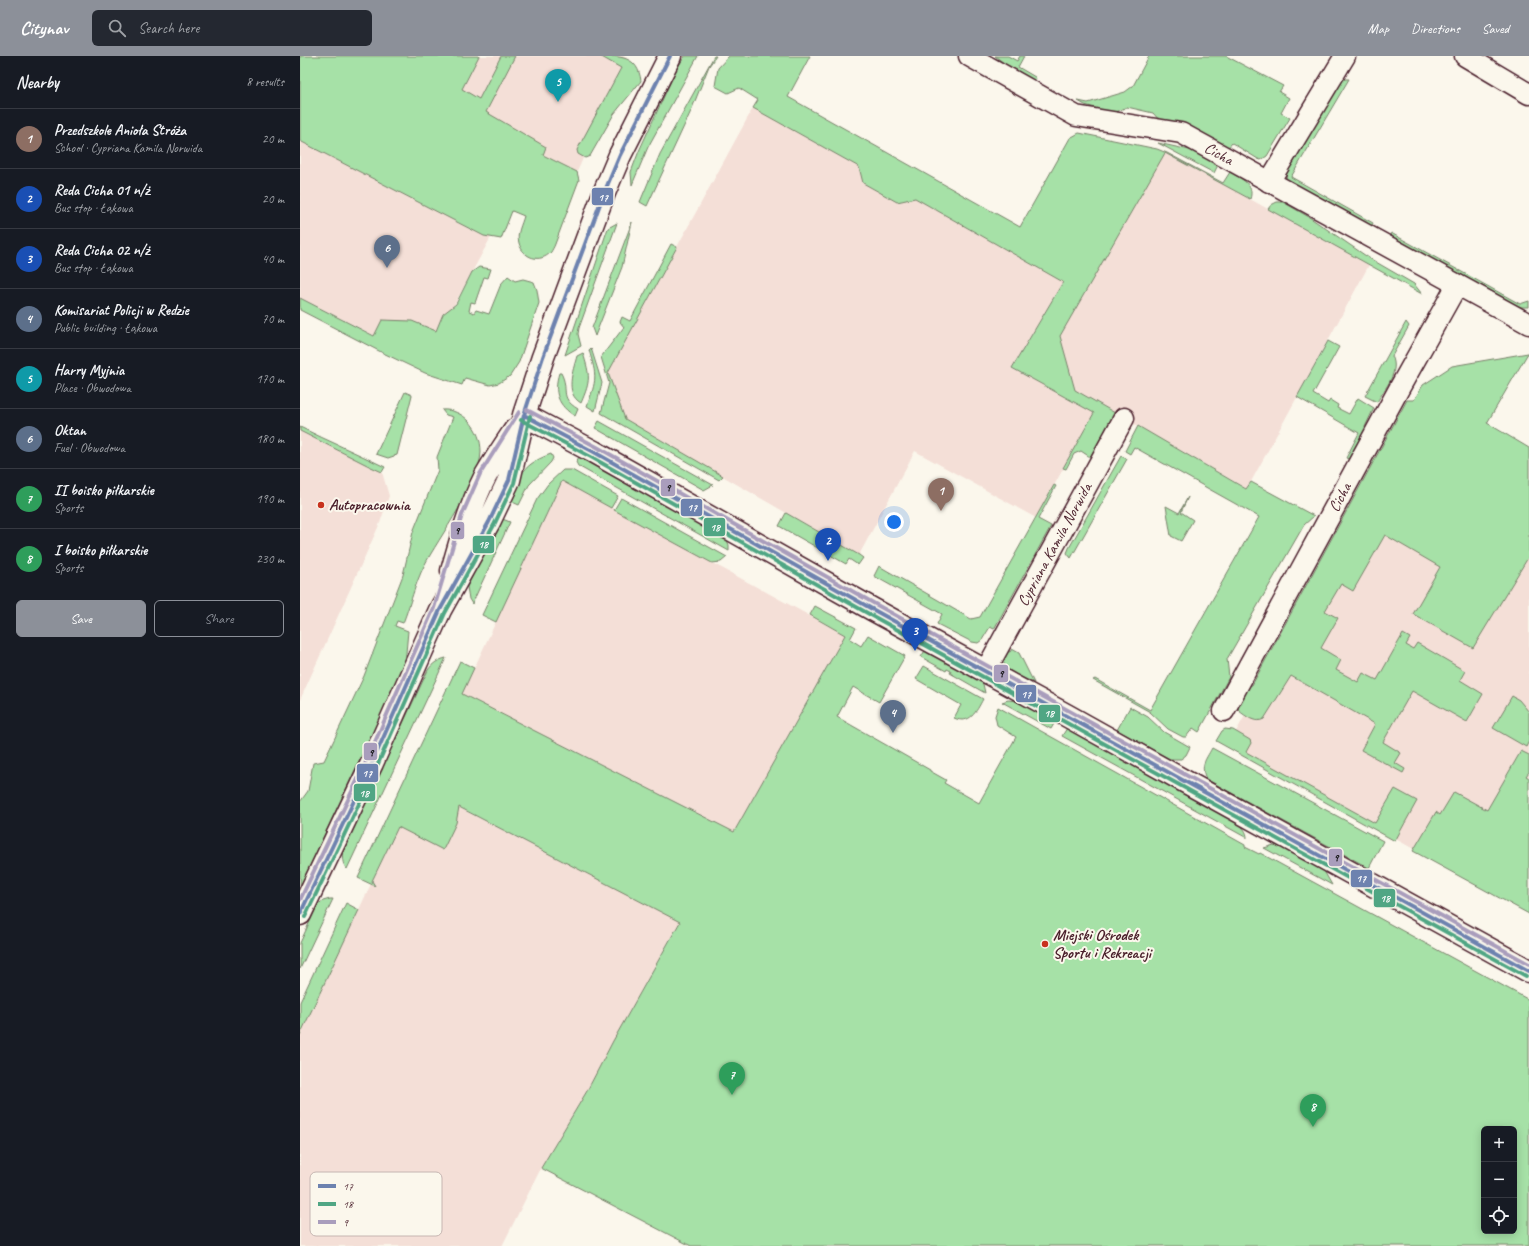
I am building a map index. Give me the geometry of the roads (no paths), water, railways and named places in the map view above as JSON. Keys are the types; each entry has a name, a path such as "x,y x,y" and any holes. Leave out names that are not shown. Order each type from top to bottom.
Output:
{"street":[{"path":"300,914 372,763 440,610 489,522 509,480 524,415 543,357 604,193 620,155 670,56"},
{"name":"Cicha","path":"969,56 1076,116 1182,133 1457,286 1529,324"},
{"path":"1270,182 1345,56"},
{"path":"1465,56 1529,94"},
{"name":"Cicha","path":"1224,711 1400,387 1457,286"},
{"path":"524,415 594,452 861,603 986,670 1529,970"},
{"name":"Cypriana Kamila Norwida","path":"986,670 1124,418"}],"place":[{"name":"Harry Myjnia","path":"558,102"},
{"name":"Oktan","path":"387,268"},
{"name":"Autopracownia","path":"321,505"},
{"name":"Przedszkole Anioła Stróża","path":"941,511"},
{"name":"Reda Cicha 01 n/ż","path":"828,561"},
{"name":"Reda Cicha 02 n/ż","path":"915,651"},
{"name":"Komisariat Policji w Redzie","path":"893,733"},
{"name":"Miejski Ośrodek Sportu i Rekreacji","path":"1045,944"},
{"name":"II boisko piłkarskie","path":"732,1095"},
{"name":"I boisko piłkarskie","path":"1313,1127"}]}
